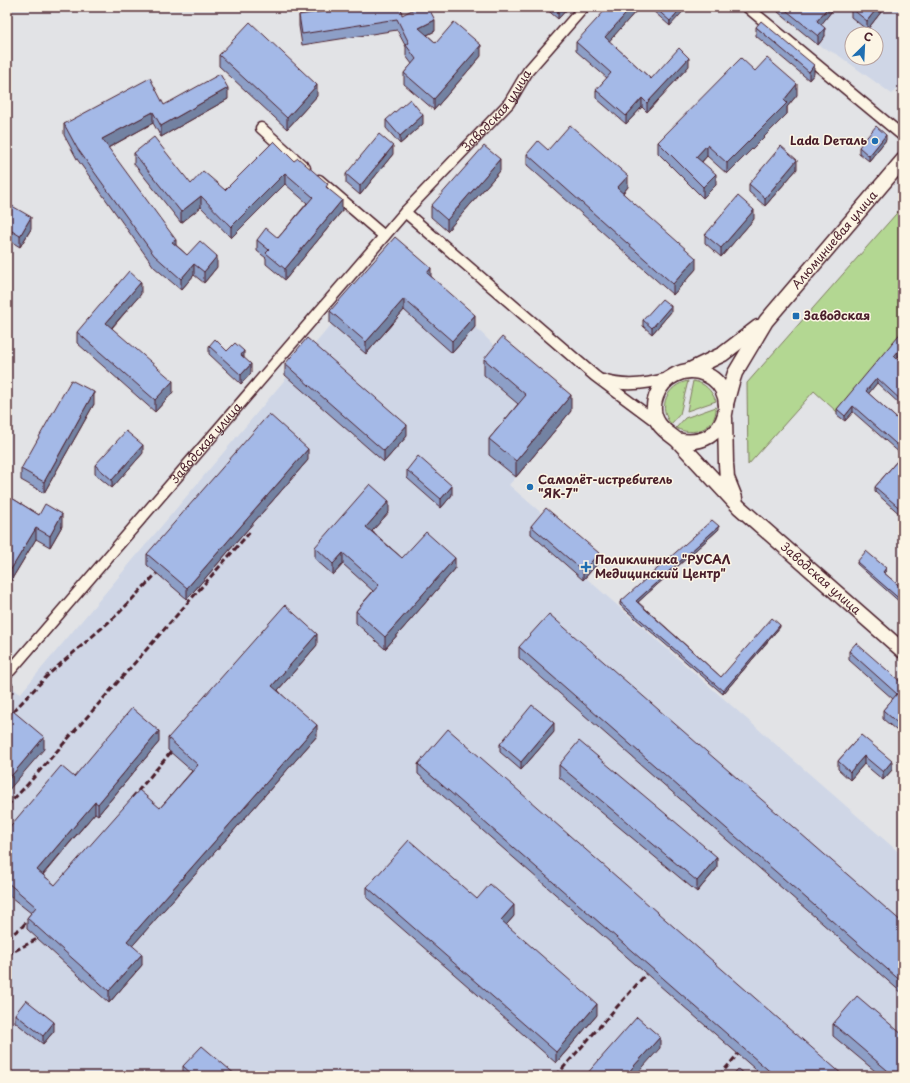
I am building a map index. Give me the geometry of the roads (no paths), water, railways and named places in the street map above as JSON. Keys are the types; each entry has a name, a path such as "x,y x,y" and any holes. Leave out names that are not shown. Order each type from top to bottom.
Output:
{"main road":[{"name":"Алюминиевая улица","path":"766,321 903,160"},
{"path":"766,321 735,373 719,428 712,435 696,442 677,440 667,432 658,423 655,413 655,402 657,392 669,377 723,354 766,321"},
{"path":"686,371 704,374 711,378 718,384 722,392 725,411 725,453 727,478 739,507"},
{"name":"Заводская улица","path":"677,440 739,507 903,651"}],"street":[{"name":"Заводская улица","path":"7,668 10,671 405,212 509,103 528,71 584,7"},
{"path":"747,7 903,136"},
{"path":"261,128 384,236"},
{"path":"405,212 596,377 658,423"},
{"path":"596,377 618,383 632,384 654,382 669,377"}],"railway":[{"path":"7,806 250,532"},
{"path":"7,718 49,674 118,614 157,573"},
{"path":"132,798 171,752"},
{"path":"7,938 22,927 33,914"},
{"path":"7,955 37,939"},
{"path":"556,1076 646,974"},
{"path":"719,1076 738,1054"}],"place":[{"name":"Lada Dеталь","path":"875,141"},
{"name":"Заводская","path":"796,316"},
{"name":"Самолёт-истребитель \"ЯК-7\"","path":"530,487"},
{"name":"Поликлиника \"РУСАЛ Медицинский Центр\"","path":"586,567"}]}
